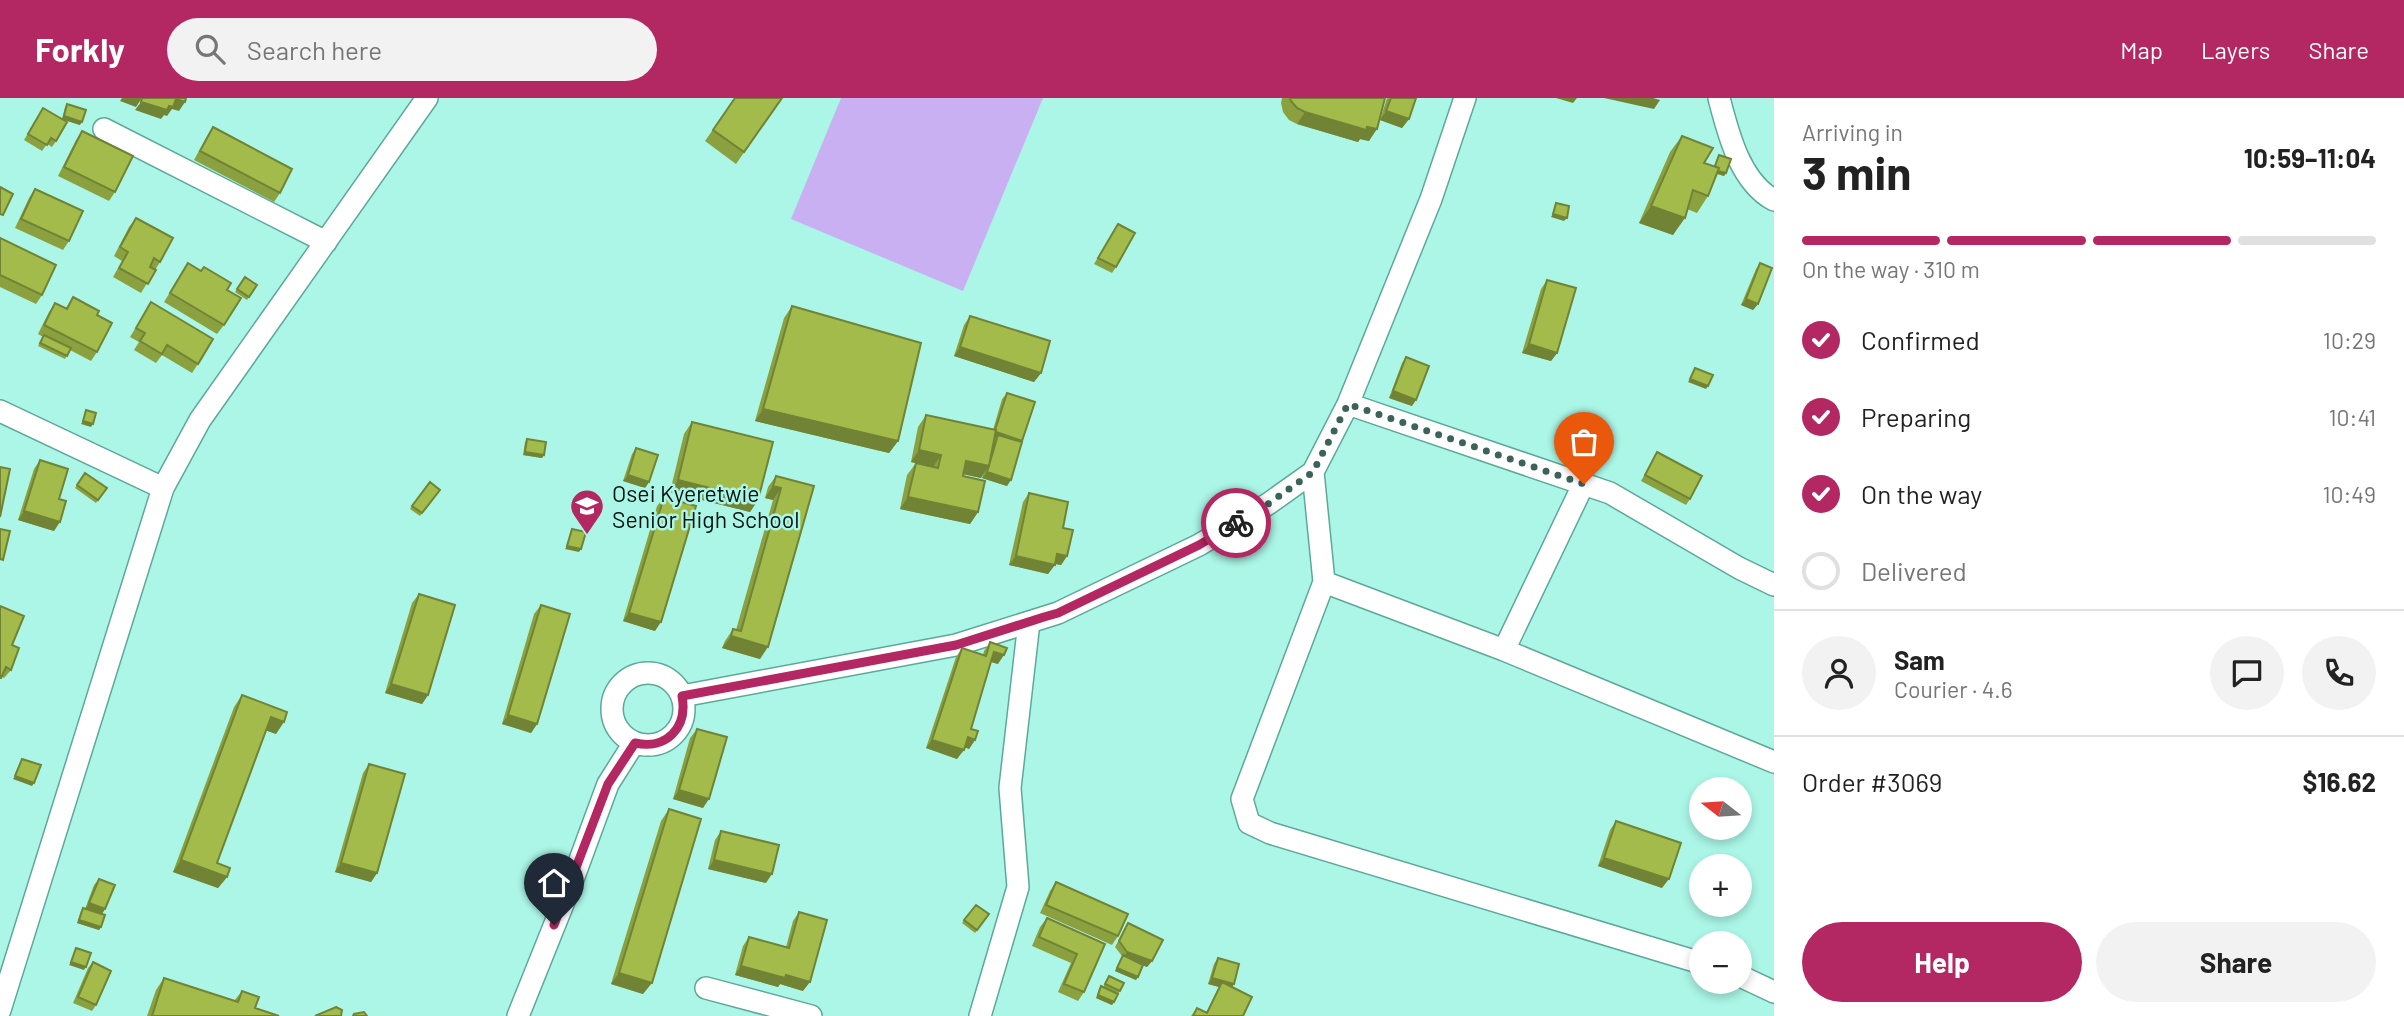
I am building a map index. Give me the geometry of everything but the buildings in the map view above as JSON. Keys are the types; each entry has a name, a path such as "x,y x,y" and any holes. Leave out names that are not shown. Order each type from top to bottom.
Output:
{"street":[{"path":"0,1010 163,488 200,420 427,98"},
{"path":"682,696 956,645 1058,613 1199,545 1268,504 1313,472 1348,404 1431,200 1465,98"},
{"path":"1718,98 1725,123 1743,165 1756,188 1774,200"},
{"path":"104,129 326,242"},
{"path":"1348,404 1610,493 1739,568 1774,585"},
{"path":"0,411 163,488"},
{"path":"1313,472 1324,582 1242,799 1249,823 1270,833 1689,959"},
{"path":"1504,650 1584,484"},
{"path":"1324,582 1504,650 1774,762"},
{"path":"980,1016 1018,887 1010,788 1029,622"},
{"path":"651,672 670,680 682,696 683,717 673,735 655,745 635,743 618,730 611,711 616,691 631,676 651,672"},
{"path":"518,1016 608,784 635,743"},
{"path":"1752,982 1774,992"},
{"path":"706,988 811,1016"}],"shaded area":[{"path":"841,98 1043,98 963,291 791,219"}],"way so far":[{"path":"1236,523 1313,472 1348,404 1584,484"}],"place":[{"name":"Osei Kyeretwie Senior High School","path":"587,536"}],"route":[{"path":"554,925 608,784 635,743 655,745 673,735 683,717 682,696 956,645 1058,613 1199,545 1236,523"}]}
